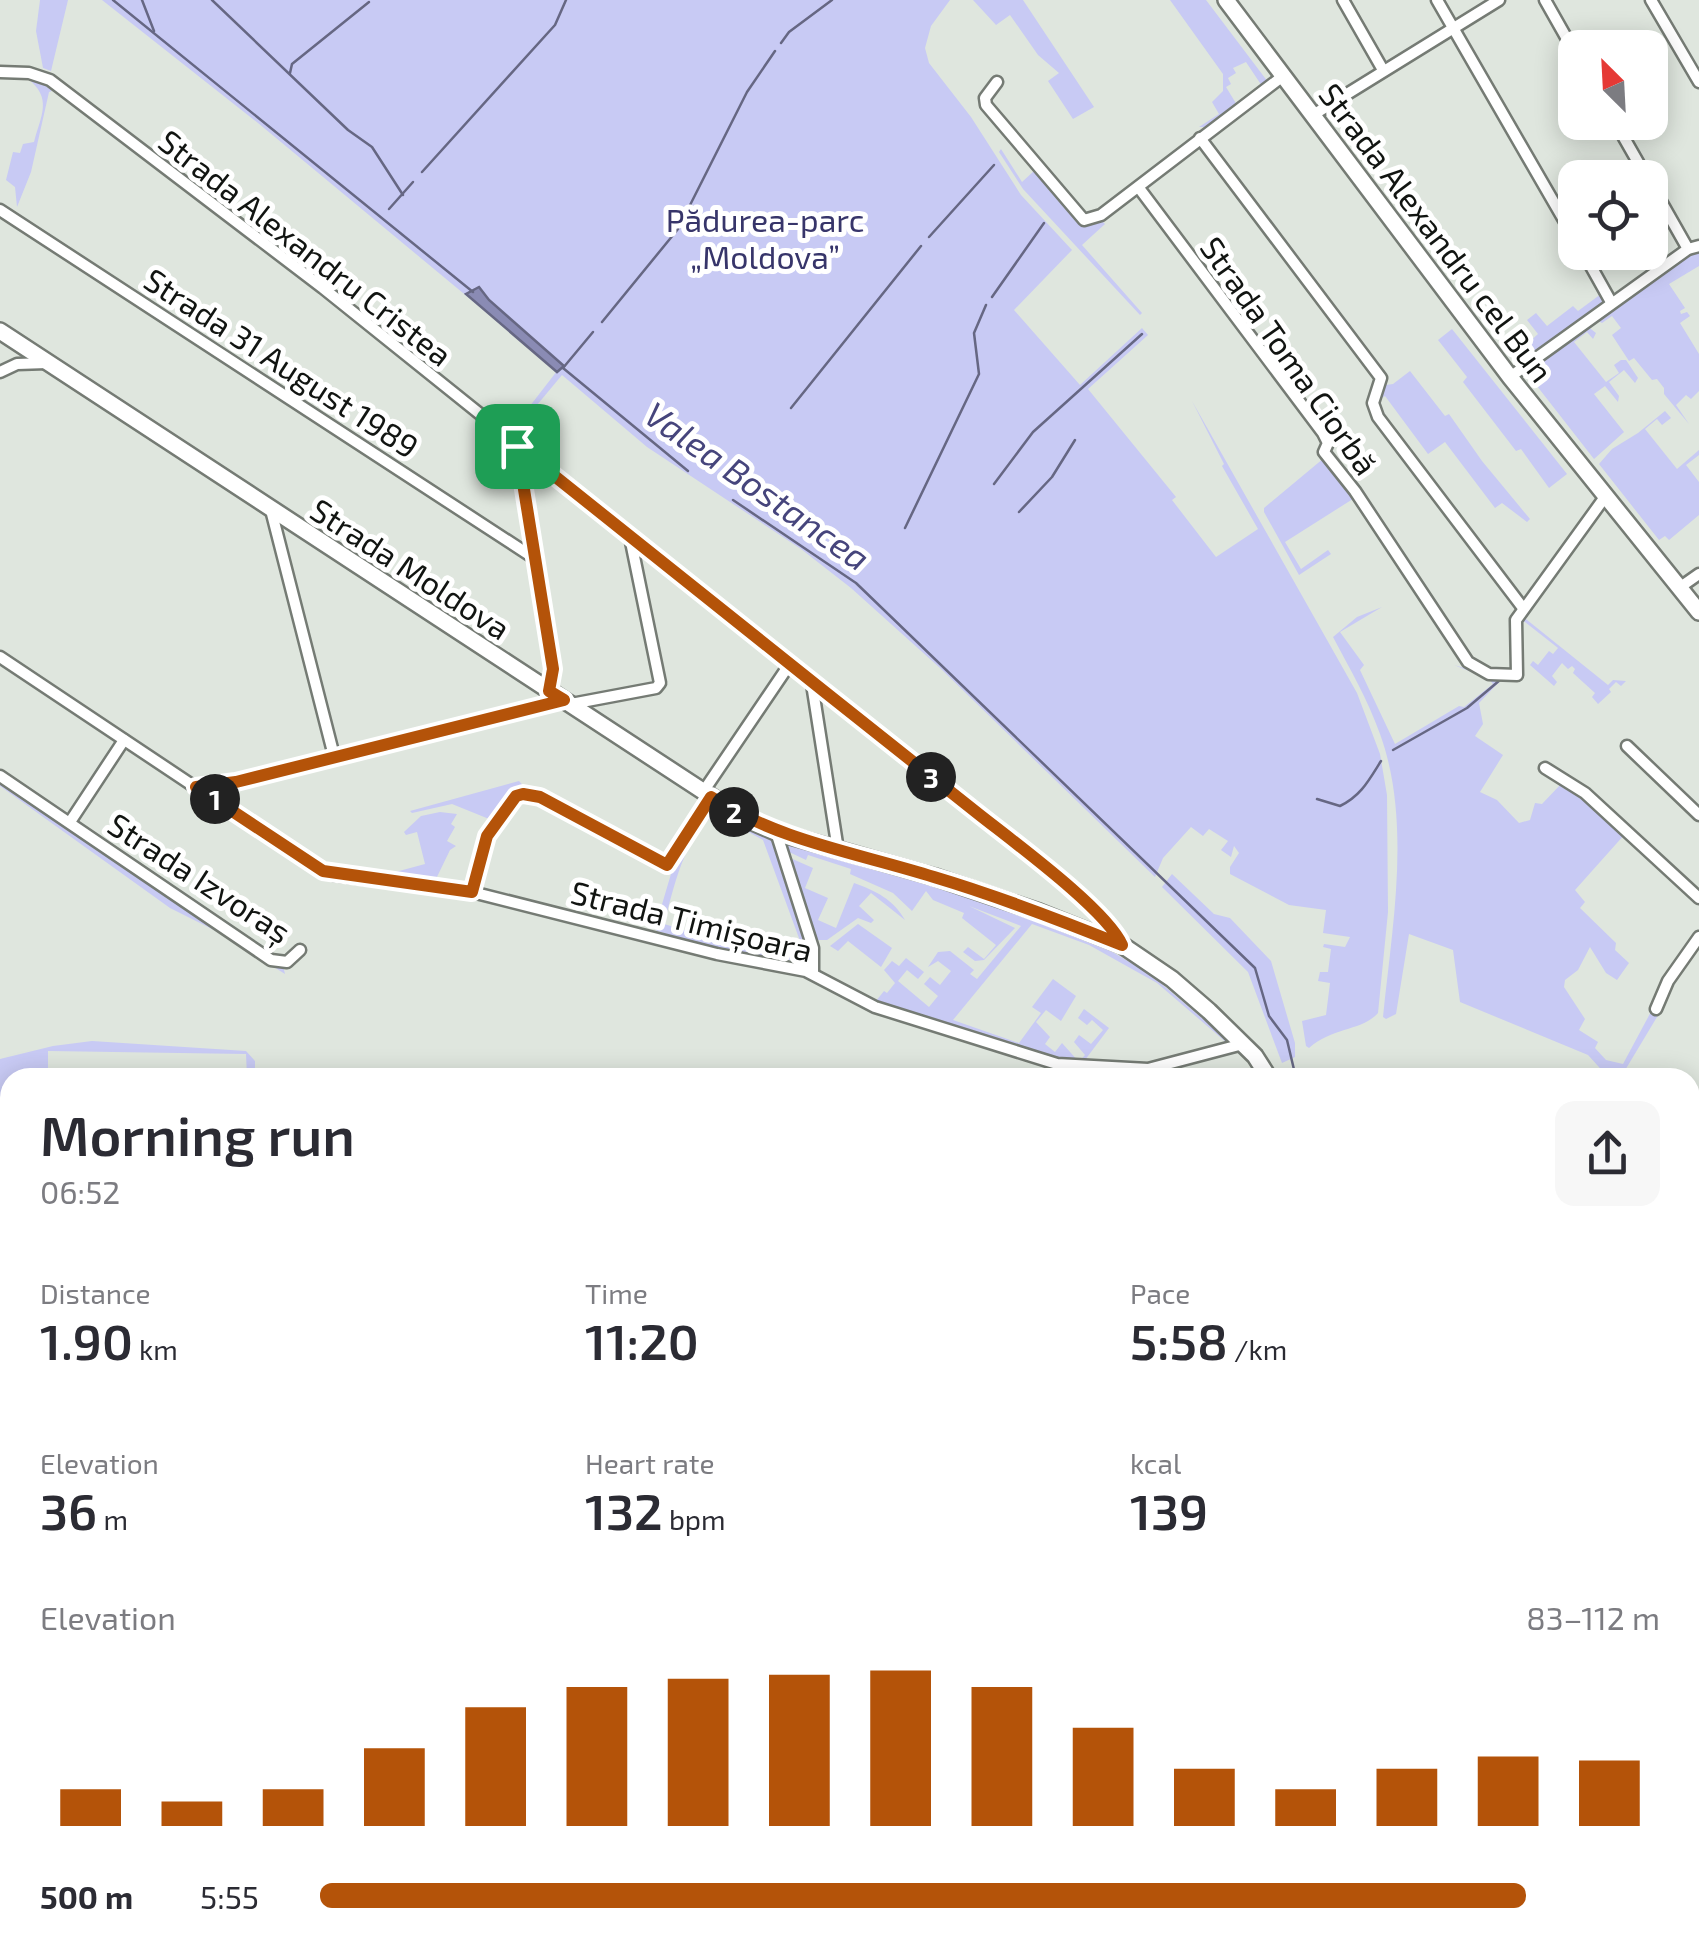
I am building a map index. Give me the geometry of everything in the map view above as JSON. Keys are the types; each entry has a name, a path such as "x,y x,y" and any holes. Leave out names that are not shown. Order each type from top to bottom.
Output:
{"street":[{"name":"Strada Alexandru cel Bun","path":"1226,0 1510,376 1699,612"},
{"path":"1343,0 1383,70"},
{"path":"1437,0 1558,210"},
{"path":"1313,115 1499,0"},
{"path":"1545,0 1562,30"},
{"path":"1651,0 1699,82"},
{"name":"Strada Alexandru Cristea","path":"0,72 40,76 60,86 323,288 1008,838 1116,930 1122,945"},
{"path":"997,82 985,98 986,105 1084,220 1101,215 1139,188 1283,76"},
{"path":"1200,138 1381,378 1373,404 1378,417 1523,608 1606,497"},
{"name":"Strada Toma Ciorbă","path":"1139,188 1322,432 1328,443 1324,452 1356,491 1468,662 1489,674 1516,675 1514,630 1523,608"},
{"path":"1510,376 1694,247 1668,208"},
{"name":"Strada 31 August 1989","path":"0,210 534,558"},
{"path":"1593,270 1611,302"},
{"name":"Strada Moldova","path":"0,331 744,818 776,832 987,894 1122,945 1172,979 1243,1044 1261,1068"},
{"path":"0,372 17,364 50,363"},
{"path":"517,446 561,698"},
{"name":"Strada Moldova","path":"271,510 334,756"},
{"path":"196,787 236,782 561,698 656,688 660,683 630,537"},
{"path":"1679,588 1699,574"},
{"path":"1502,576 1520,590 1536,590"},
{"name":"Strada Timișoara","path":"0,657 323,871 472,892 718,954 814,973 875,1008 1057,1064 1130,1068"},
{"path":"472,892 487,836 511,800 523,794 531,794 667,865 789,665"},
{"path":"812,684 838,850"},
{"name":"Strada Izvoraș","path":"70,822 124,740"},
{"path":"1627,746 1699,816"},
{"path":"1545,768 1585,793 1699,898"},
{"name":"Strada Izvoraș","path":"0,776 271,960 286,963 300,950"},
{"path":"776,832 815,953 814,973"},
{"path":"1656,1008 1668,981 1699,937"},
{"name":"Strada Timișoara","path":"1152,1068 1243,1044"}],"green space":[{"path":"40,0 68,0 51,71 43,68 36,31"},
{"name":"Pădurea-parc „Moldova”","path":"102,0 950,0 931,26 925,48 929,63 971,117 1021,195 1072,250 1014,310 1080,385 1142,328 1148,335 1088,389 1176,497 1172,500 1216,557 1258,529 1222,466 1192,401 1357,693 1380,754 1387,795 1388,912 1378,1013 1364,1023 1306,1046 1302,1021 1326,1015 1330,983 1318,981 1320,972 1328,972 1331,949 1323,947 1324,944 1345,947 1350,937 1323,933 1326,910 1289,905 1230,874 1239,853 1234,846 1231,857 1221,850 1228,841 1209,829 1203,836 1191,827 1163,858 1155,877 940,668 851,588 801,549 647,447 562,375 512,435 509,433 557,371 258,123"},
{"path":"973,0 1023,0 1094,107 1073,119 1048,81 1059,73 1038,55 1010,15 996,25"},
{"path":"1170,0 1206,0 1268,82 1262,86 1246,62 1233,68 1236,73 1228,78 1231,84 1226,87 1237,105 1207,127 1199,127 1219,114 1212,102 1223,91 1223,74"},
{"path":"27,78 52,91 31,172 17,207 15,187 6,180 13,152 20,153 23,144 34,142 43,107 40,93"},
{"path":"1001,149 1022,182 1035,170 1082,224 1101,220 1105,224 1082,245 1140,315 1023,189 999,152"},
{"path":"1699,249 1699,266 1669,284 1685,308 1681,314 1687,312 1690,316 1680,323 1699,354 1699,391 1691,399 1686,395 1676,405 1689,424 1657,379 1652,380 1634,358 1629,361 1612,335 1621,328 1612,316 1602,323 1597,320"},
{"path":"1601,294 1602,302 1527,361 1520,363 1502,339 1515,328 1528,343 1538,334 1527,320 1536,313 1547,326 1573,306 1578,311"},
{"path":"1587,326 1596,333 1593,339 1587,332 1574,342 1606,382 1619,373 1614,365 1621,360 1626,360 1638,378 1635,383 1624,370 1609,382 1619,396 1618,402 1605,386 1594,394 1624,432 1594,459 1526,372"},
{"path":"1452,329 1567,474 1549,488 1463,382 1467,377 1438,340"},
{"path":"1410,371 1445,416 1449,414 1530,519 1527,522 1502,503 1495,508 1445,442 1428,454 1385,396 1377,401 1386,385"},
{"path":"1665,411 1671,418 1662,425 1657,419 1645,429 1677,469 1699,450 1699,455 1686,465 1699,482 1699,515 1669,540 1665,536 1659,540 1599,464 1612,449"},
{"path":"1324,458 1356,497 1285,542 1301,569 1328,550 1331,554 1299,575 1264,508"},
{"path":"1382,607 1340,632 1364,665 1360,670 1395,744 1459,706 1464,707 1493,684 1454,665 1502,679 1479,703 1483,724 1475,736 1503,755 1480,792 1497,800 1519,823 1530,820 1535,803 1542,804 1562,783 1583,795 1625,834 1575,890 1585,902 1580,908 1616,943 1615,950 1629,963 1617,980 1606,973 1590,947 1564,987 1585,1019 1579,1030 1598,1042 1595,1048 1606,1060 1623,1064 1653,1008 1660,1012 1626,1068 1600,1068 1588,1055 1460,1002 1453,950 1409,934 1396,1014 1383,1017 1397,875 1395,803 1380,734 1333,637 1357,617"},
{"path":"1522,616 1608,685 1613,680 1626,681 1621,686 1616,682 1598,704 1592,697 1595,693 1573,673 1575,669 1562,663 1552,676 1557,682 1554,686 1530,665 1533,661 1538,665 1549,651 1553,654 1558,648"},
{"path":"0,780 283,966 285,974 218,932 170,908 0,786"},
{"path":"519,781 526,789 494,821 452,804 410,811"},
{"path":"713,808 771,839 812,956 809,962 734,953 657,931 676,857","holes":["716,814 763,840 803,949 795,958 664,924 688,848 705,823"]},
{"path":"457,814 447,841 456,846 450,850 435,881 377,877 425,864 417,832 404,832 421,816"},
{"path":"787,844 973,898 1085,936 1150,974 1229,1041 1157,983 1089,945 1032,924 953,1020 1019,1043 1041,1013 1032,1007 1053,979 1076,996 1061,1021 1046,1010 1036,1022 1050,1037 1045,1044 1055,1052 1062,1043 1079,1062 1085,1055 1074,1042 1079,1035 1091,1044 1103,1030 1092,1020 1087,1025 1078,1018 1084,1009 1109,1028 1082,1064 1066,1063 923,1020 866,999 868,996 876,1001 884,991 887,993 895,983 884,970 892,961 899,966 906,958 924,972 918,979 907,970 898,981 929,1007 938,996 924,984 930,977 940,985 951,971 938,961 928,967 938,952 950,951 974,970 970,974 977,979 1021,926 969,906 1015,928 984,960 975,961 963,952 968,947 984,959 996,945 962,918 964,913 933,900 926,891 912,911 893,893 850,874 851,869 808,855 806,860 787,851"},
{"path":"788,857 813,868 805,888 828,898 818,920 836,928 854,883 883,897 905,920 871,893 859,906 874,920 871,923 858,918 827,940 817,940"},
{"path":"1172,874 1214,914 1230,918 1271,961 1295,1043 1295,1057 1282,1063 1248,972 1162,887"},
{"path":"858,924 892,948 881,967 848,941 838,951 830,946"},
{"path":"92,1041 246,1051 255,1061 255,1068 247,1068 246,1054 48,1051 48,1068 0,1068 0,1059"}],"shaded area":[{"path":"479,287 564,366 557,372 466,294"}],"waterway":[{"name":"Valea Bostancea","path":"113,0 473,292"},
{"path":"142,0 154,31"},
{"path":"212,0 348,130 372,147 403,195"},
{"path":"422,172 555,25 566,0"},
{"path":"781,43 789,32 832,0"},
{"path":"290,73 292,64 369,2"},
{"path":"683,219 747,92 775,51"},
{"path":"929,237 994,165"},
{"path":"389,209 413,182"},
{"path":"992,297 1044,223"},
{"path":"602,322 678,229"},
{"path":"791,408 921,246"},
{"path":"905,528 979,374 974,333 986,305"},
{"path":"563,368 593,332"},
{"path":"994,484 1033,432 1142,334"},
{"name":"Valea Bostancea","path":"563,368 688,471"},
{"path":"1019,512 1052,477 1075,440"},
{"name":"Valea Bostancea","path":"733,500 856,583 1255,968 1269,1016 1287,1040 1294,1068"},
{"path":"1393,750 1467,708 1500,680"},
{"path":"1317,799 1340,806 1347,802 1364,787 1381,761"}],"route":[{"path":"517,446 1008,838 1116,930 1122,945 935,877 776,832 711,797 667,865 662,865 540,797 516,796 487,836 472,892 323,871 196,787 236,782 564,700 549,691 553,669 517,446"}]}
